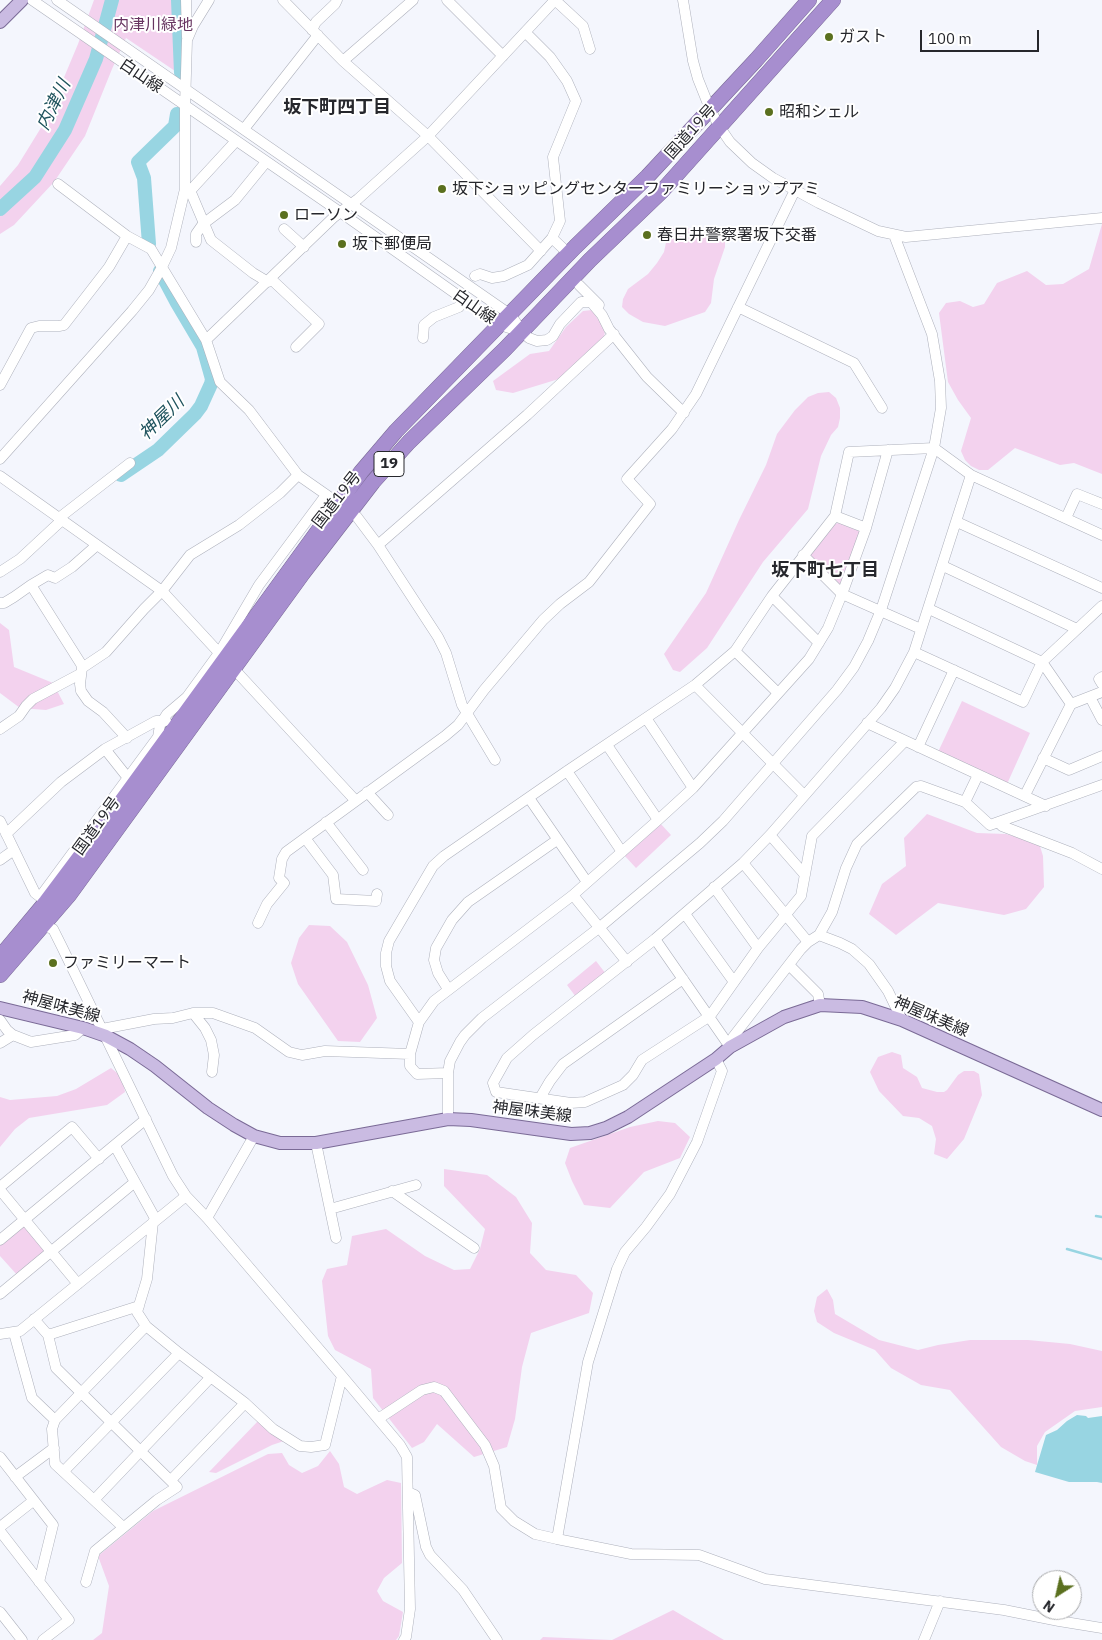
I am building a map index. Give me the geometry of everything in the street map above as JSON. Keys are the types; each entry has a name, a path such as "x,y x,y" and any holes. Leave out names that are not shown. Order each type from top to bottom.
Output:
{"highway":[{"name":"国道19号","path":"0,957 170,722 226,660 267,621 344,507 361,472 396,431 647,177 809,0"},
{"name":"国道19号","path":"344,507 522,332 590,260 662,191 833,0"},
{"name":"国道19号","path":"0,975 48,928 226,660"}],"main road":[{"path":"0,22 22,0"},
{"name":"神屋味美線","path":"0,1008 104,1033 155,1066 208,1108 254,1136 280,1143 316,1143 448,1119 471,1120 571,1134 590,1133 606,1128 628,1117 716,1059 730,1047 784,1017 820,1005 862,1007 902,1020 1102,1110"}],"street":[{"name":"白山線","path":"32,0 340,212 464,300 505,320 522,332"},
{"name":"白山線","path":"57,0 351,204 522,332"},
{"path":"0,459 132,311 161,270 171,248 187,190 184,106 187,40 186,0"},
{"path":"187,40 209,0"},
{"path":"282,0 343,61 428,136 541,251"},
{"path":"244,130 315,33 316,22 337,0"},
{"path":"343,61 413,0"},
{"path":"447,0 503,56"},
{"path":"206,340 340,212 428,136 555,0 583,26 590,49"},
{"path":"683,0 693,61 698,79 719,126 730,142 752,163 773,178 795,190 861,223 894,235 906,237 1041,222 1102,218"},
{"path":"475,276 480,274 492,278 504,276 528,265 552,238 560,221 553,157 576,101 567,81 550,57 526,32"},
{"path":"187,190 236,141"},
{"path":"196,242 196,234 203,224 235,200 266,162"},
{"path":"58,184 127,236 151,249 161,270 206,340 220,382 249,410 298,475 357,517 378,545 438,637 446,652 466,714 495,760"},
{"path":"187,190 192,195 211,240 253,273 269,280 319,324 296,347"},
{"path":"258,923 267,904 284,883 279,878 282,859 286,852 458,725 484,690 543,620 560,604 589,582 651,503 627,479 672,429 696,394 795,190"},
{"path":"284,229 304,247"},
{"path":"448,1119 448,1073 450,1061 460,1042 472,1028 482,1018 600,928 700,843 733,810 838,690 849,675 868,641 881,610 934,448 941,408 936,351 927,319 894,235"},
{"path":"0,385 31,328 64,324 109,267 127,236"},
{"path":"552,238 569,254"},
{"path":"580,285 601,306 612,324 614,334"},
{"path":"424,338 424,324 434,317 459,307 464,300"},
{"path":"522,332 529,338 537,341 547,340 553,336 560,324 581,302 591,302 647,377 684,413"},
{"path":"738,307 854,363 882,408"},
{"path":"378,545 527,415 614,334"},
{"path":"419,1022 390,981 386,966 386,953 389,940 434,866 444,856 695,685 735,651 772,596 835,516 849,452 934,448 971,475 1102,535"},
{"path":"448,1073 417,1074 410,1066 410,1054 419,1022 434,1001 572,895 693,788 808,659 828,628 842,594 866,528 888,450"},
{"path":"0,572 20,559 61,519 130,463"},
{"path":"0,728 19,716 33,699 81,671 106,652 162,591 190,555 239,525 298,475"},
{"path":"905,741 812,836 801,896 758,948 710,1016 642,1060 633,1075 623,1085 602,1096 585,1102 571,1103 496,1092 493,1083 507,1058 532,1035 655,939 742,863 770,835 881,708 895,688 914,652 971,475"},
{"path":"0,476 162,591 355,800"},
{"path":"1066,518 1077,494 1102,504"},
{"path":"226,660 259,585 326,495"},
{"path":"835,516 866,528"},
{"path":"957,522 1102,588"},
{"path":"0,603 4,603 48,575 55,578 72,567 97,545"},
{"path":"804,555 842,594 922,629"},
{"path":"943,566 1077,629"},
{"path":"31,585 81,664 81,691 88,701 103,712 127,738"},
{"path":"259,585 267,621"},
{"path":"772,596 819,643"},
{"path":"914,652 1024,702 1042,662 1102,606"},
{"path":"929,609 1042,662 1070,704"},
{"path":"735,651 778,693"},
{"path":"918,747 954,670"},
{"path":"1102,677 1099,679 1102,684"},
{"path":"695,685 804,795"},
{"path":"1025,795 1070,704 1102,692"},
{"path":"1090,697 1102,720"},
{"path":"646,718 693,788"},
{"path":"6,834 61,782 105,750 156,721 170,722"},
{"path":"0,821 35,893 43,899 158,737 160,725 170,722"},
{"path":"867,723 1046,806"},
{"path":"607,744 658,820"},
{"path":"105,750 128,778"},
{"path":"1043,758 1069,770 1102,756"},
{"path":"567,771 622,852"},
{"path":"965,802 978,775"},
{"path":"730,1047 733,1037 789,965 808,942 819,935 832,912 846,868 857,844 916,787 921,786 965,802 990,825 1102,785"},
{"path":"367,792 388,815"},
{"path":"529,798 587,882"},
{"path":"326,822 363,870"},
{"path":"999,823 1002,826 1072,853 1102,869"},
{"path":"770,835 805,876"},
{"path":"305,838 333,875 336,899 376,901 377,894"},
{"path":"448,989 438,973 434,960 436,948 452,920 468,902 557,840"},
{"path":"0,860 14,850"},
{"path":"742,863 808,942"},
{"path":"714,887 758,948"},
{"path":"572,895 627,962"},
{"path":"685,914 734,982"},
{"path":"48,928 104,1033 173,1176 186,1196 207,1218 400,1444 407,1457 410,1609 404,1640"},
{"path":"819,935 840,943 869,964 888,991 902,1020"},
{"path":"655,939 730,1047"},
{"path":"789,965 818,994 820,1005"},
{"path":"540,1098 563,1064 683,978"},
{"path":"104,1033 154,1019 173,1018 193,1013 213,1013 256,1028 290,1052 302,1055 325,1051 410,1054"},
{"path":"193,1013 205,1028 211,1040 214,1054 212,1072"},
{"path":"0,1020 6,1030 13,1035 31,1042 76,1035 83,1028"},
{"path":"0,1043 13,1035"},
{"path":"557,1539 588,1362 617,1269 625,1252 646,1228 670,1194 693,1150 722,1071 716,1059"},
{"path":"0,1240 146,1119"},
{"path":"78,1284 0,1189 72,1128 99,1159"},
{"path":"207,1218 254,1136"},
{"path":"316,1143 336,1238"},
{"path":"115,1146 154,1221 147,1278 137,1312 146,1326 245,1403 274,1429 300,1446 325,1445 342,1376"},
{"path":"0,1294 135,1182"},
{"path":"330,1209 416,1185"},
{"path":"392,1192 474,1248"},
{"path":"0,1334 20,1331 186,1196"},
{"path":"48,1335 138,1306"},
{"path":"34,1319 48,1335 56,1368 177,1487 157,1500 95,1551 86,1582"},
{"path":"123,1528 55,1464 52,1429 55,1420 146,1326"},
{"path":"14,1333 32,1398 55,1420"},
{"path":"64,1471 179,1353"},
{"path":"94,1500 211,1377"},
{"path":"378,1419 422,1390 434,1388 444,1391 486,1445 494,1466 500,1508 514,1521 535,1534 631,1554 699,1554 765,1579 1004,1610 1102,1628"},
{"path":"171,1480 245,1403"},
{"path":"15,1478 54,1448"},
{"path":"0,1457 53,1525 39,1582"},
{"path":"408,1492 415,1495 426,1547 430,1555 464,1590 497,1640"},
{"path":"0,1527 33,1501"},
{"path":"0,1531 69,1620 43,1640"},
{"path":"924,1640 940,1601"},
{"path":"0,1612 22,1640"}],"green space":[{"name":"内津川緑地","path":"94,0 176,0 178,73 126,38 85,136 54,182 14,225 0,234 0,186 18,165 47,118"},
{"path":"1102,224 1102,474 1074,463 1060,465 1015,448 988,470 979,470 971,466 965,460 961,451 971,418 948,382 939,313 946,303 960,301 973,307 984,304 997,283 1027,271 1046,285 1063,284 1089,269"},
{"path":"675,226 708,231 714,229 721,231 725,239 725,247 714,279 711,303 705,312 665,326 643,322 629,314 622,307 623,299 628,289 648,274 657,263 664,252 667,238"},
{"path":"592,310 605,330 604,339 562,378 513,393 496,390 493,381 530,354 549,351 566,327 583,311"},
{"path":"829,392 836,398 840,408 840,418 838,427 831,435 821,456 808,509 763,562 707,648 680,672 673,670 664,654 706,593 766,465 777,434 795,410 808,397 818,393"},
{"path":"835,524 860,528 862,531 842,585 839,585 809,556"},
{"path":"0,623 9,630 14,667 53,683 64,704 46,710 20,708 0,693"},
{"path":"962,701 1030,733 1007,784 938,752"},
{"path":"927,814 977,833 1006,834 1039,843 1043,856 1044,887 1026,909 1004,915 938,903 896,935 869,914 882,884 906,866 904,838"},
{"path":"660,823 671,835 636,868 624,855"},
{"path":"309,925 330,926 347,942 368,985 377,1018 360,1042 338,1041 298,984 291,963 299,938"},
{"path":"596,961 606,974 576,997 567,985"},
{"path":"892,1052 901,1055 903,1068 917,1077 922,1088 937,1092 947,1090 958,1075 964,1071 974,1071 979,1074 982,1095 964,1139 947,1159 934,1154 936,1139 932,1126 919,1118 903,1116 879,1091 870,1072 878,1057"},
{"path":"111,1068 122,1077 125,1092 107,1105 29,1118 15,1129 0,1147 0,1097 10,1100 57,1096 76,1089"},
{"path":"658,1121 675,1123 690,1137 680,1158 644,1172 610,1208 584,1205 565,1163 570,1148 630,1127"},
{"path":"444,1169 487,1175 516,1197 532,1223 530,1253 546,1270 576,1275 593,1293 589,1313 531,1333 522,1367 515,1419 507,1447 474,1457 437,1424 424,1442 412,1448 373,1398 371,1369 335,1350 328,1336 322,1281 327,1269 347,1265 352,1236 386,1229 425,1256 454,1270 470,1269 480,1249 485,1229 444,1186"},
{"path":"23,1227 26,1227 46,1250 18,1276 0,1256 0,1245"},
{"path":"827,1289 833,1300 835,1314 879,1340 918,1350 970,1340 1028,1340 1070,1344 1102,1351 1102,1407 1075,1411 1045,1432 1037,1446 1037,1465 1025,1461 1001,1447 950,1390 921,1385 891,1368 875,1350 834,1333 817,1322 814,1311 817,1297"},
{"path":"259,1420 284,1441 216,1473 209,1472"},
{"path":"330,1451 339,1464 344,1487 357,1494 387,1480 401,1483 402,1563 384,1578 377,1591 383,1601 403,1612 399,1636 396,1640 93,1640 102,1633 109,1586 98,1556 153,1511 268,1454 282,1453 289,1465 302,1473 318,1466"},
{"path":"673,1610 724,1640 612,1640"},
{"path":"543,1637 612,1640 540,1640"}],"water":[{"path":"1077,1415 1088,1418 1102,1416 1102,1483 1069,1482 1035,1472 1046,1435 1057,1430"}],"waterway":[{"name":"内津川","path":"0,209 35,177 65,130 96,59 112,0"},
{"name":"神屋川","path":"178,0 181,73"},
{"name":"神屋川","path":"149,244 144,178 138,162 175,126 177,114"},
{"name":"神屋川","path":"121,475 158,450 195,414 201,406 212,379 203,347 160,271"},
{"path":"1096,1216 1102,1217"},
{"path":"1067,1249 1102,1259"}],"place":[{"name":"ガスト","path":"829,37"},
{"name":"昭和シェル","path":"769,112"},
{"name":"坂下ショッピングセンターファミリーショップアミ","path":"442,189"},
{"name":"ローソン","path":"284,215"},
{"name":"春日井警察署坂下交番","path":"647,235"},
{"name":"坂下郵便局","path":"342,244"},
{"name":"ファミリーマート","path":"53,963"}],"district":[{"name":"坂下町四丁目","path":"337,108"},
{"name":"坂下町七丁目","path":"825,571"}]}
